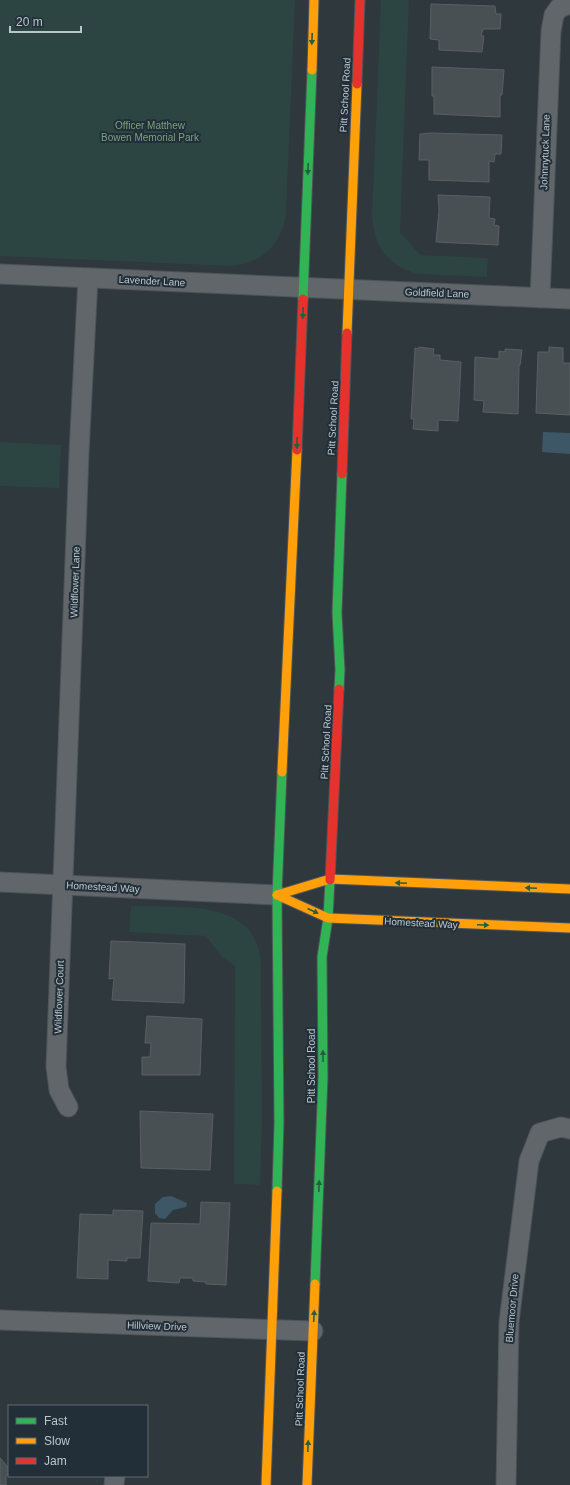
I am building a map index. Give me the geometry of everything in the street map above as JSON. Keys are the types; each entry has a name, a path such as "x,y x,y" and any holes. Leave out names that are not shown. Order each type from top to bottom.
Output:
{"street":[{"path":"266,1485 279,1123 278,895 304,287 314,0"},
{"name":"Pitt School Road","path":"307,1485 323,1077 322,957 328,918 340,670 337,613 350,290 354,120 360,0"},
{"name":"Johnnytuck Lane","path":"540,298 550,46 554,15 565,6"},
{"name":"Lavender Lane","path":"0,274 304,287"},
{"name":"Wildflower Lane","path":"63,885 79,453 88,278"},
{"name":"Goldfield Lane","path":"304,287 570,299"},
{"name":"Homestead Way","path":"0,882 278,895 330,879 570,889"},
{"name":"Wildflower Court","path":"63,885 56,1067 59,1090 68,1107"},
{"name":"Homestead Way","path":"278,895 328,918 417,923 570,928"},
{"name":"Bluemoor Drive","path":"506,1485 510,1322 529,1161 540,1133 561,1127 570,1128"},
{"name":"Hillview Drive","path":"0,1320 313,1331"}],"green space":[{"name":"Officer Matthew Bowen Memorial Park","path":"0,0 295,0 286,215 280,235 268,251 252,261 231,266 0,256"},
{"path":"381,0 409,0 400,232 420,255 488,258 487,277 417,274 406,270 390,260 379,246 372,216"},
{"path":"0,442 61,445 59,488 0,486"},
{"path":"131,906 171,906 212,910 231,916 246,927 256,942 261,963 262,1124 260,1185 234,1184 235,966 222,957 206,936 129,932"}],"water":[{"path":"543,432 570,433 570,454 542,452"},
{"path":"171,1196 187,1203 186,1207 173,1210 165,1219 159,1218 155,1213 155,1204 163,1197"}],"building":[{"path":"431,4 495,6 496,14 501,14 500,29 483,29 481,36 484,36 482,52 439,50 439,40 430,39"},
{"path":"432,67 504,70 502,95 500,95 500,117 434,114 434,96 432,96"},
{"path":"420,134 502,135 501,154 495,154 494,162 489,161 489,182 429,180 429,160 419,160"},
{"path":"438,195 490,197 489,218 495,219 494,225 499,226 498,245 436,242 439,211"},
{"path":"419,347 434,349 433,355 440,355 440,360 461,362 458,421 438,420 438,431 413,429 414,419 411,419 415,348 418,349"},
{"path":"549,347 563,348 563,363 570,363 570,415 536,413 538,352 549,352"},
{"path":"505,349 522,350 519,365 518,414 483,412 484,401 474,400 475,357 499,359 499,351 505,352"},
{"path":"111,941 185,944 184,1003 112,1000 114,978 109,979"},
{"path":"147,1016 202,1019 200,1075 142,1075 142,1057 150,1057 151,1043 145,1043"},
{"path":"140,1111 213,1114 210,1170 141,1168"},
{"path":"201,1202 230,1203 226,1285 206,1284 206,1282 193,1281 193,1278 180,1278 179,1283 148,1281 151,1223 200,1224"},
{"path":"113,1210 143,1211 140,1258 127,1258 127,1261 108,1260 108,1279 77,1278 80,1214 113,1215"},
{"path":"0,1458 8,1467 8,1474 6,1476 6,1485 0,1485"}],"traffic: fast":[{"path":"303,299 312,70"},
{"path":"339,689 340,670 337,613 342,474"},
{"path":"277,1191 279,1123 277,895 282,772"},
{"path":"315,1284 323,1077 322,957 328,918 330,880"}],"traffic: slow":[{"path":"312,70 314,0"},
{"path":"347,333 357,84"},
{"path":"282,772 297,450"},
{"path":"277,895 330,879 570,889"},
{"path":"277,895 328,918 570,928"},
{"path":"266,1485 277,1191"},
{"path":"307,1485 315,1284"}],"traffic: jam":[{"path":"357,84 360,0"},
{"path":"297,450 303,299"},
{"path":"342,474 347,333"},
{"path":"330,880 339,689"}]}
